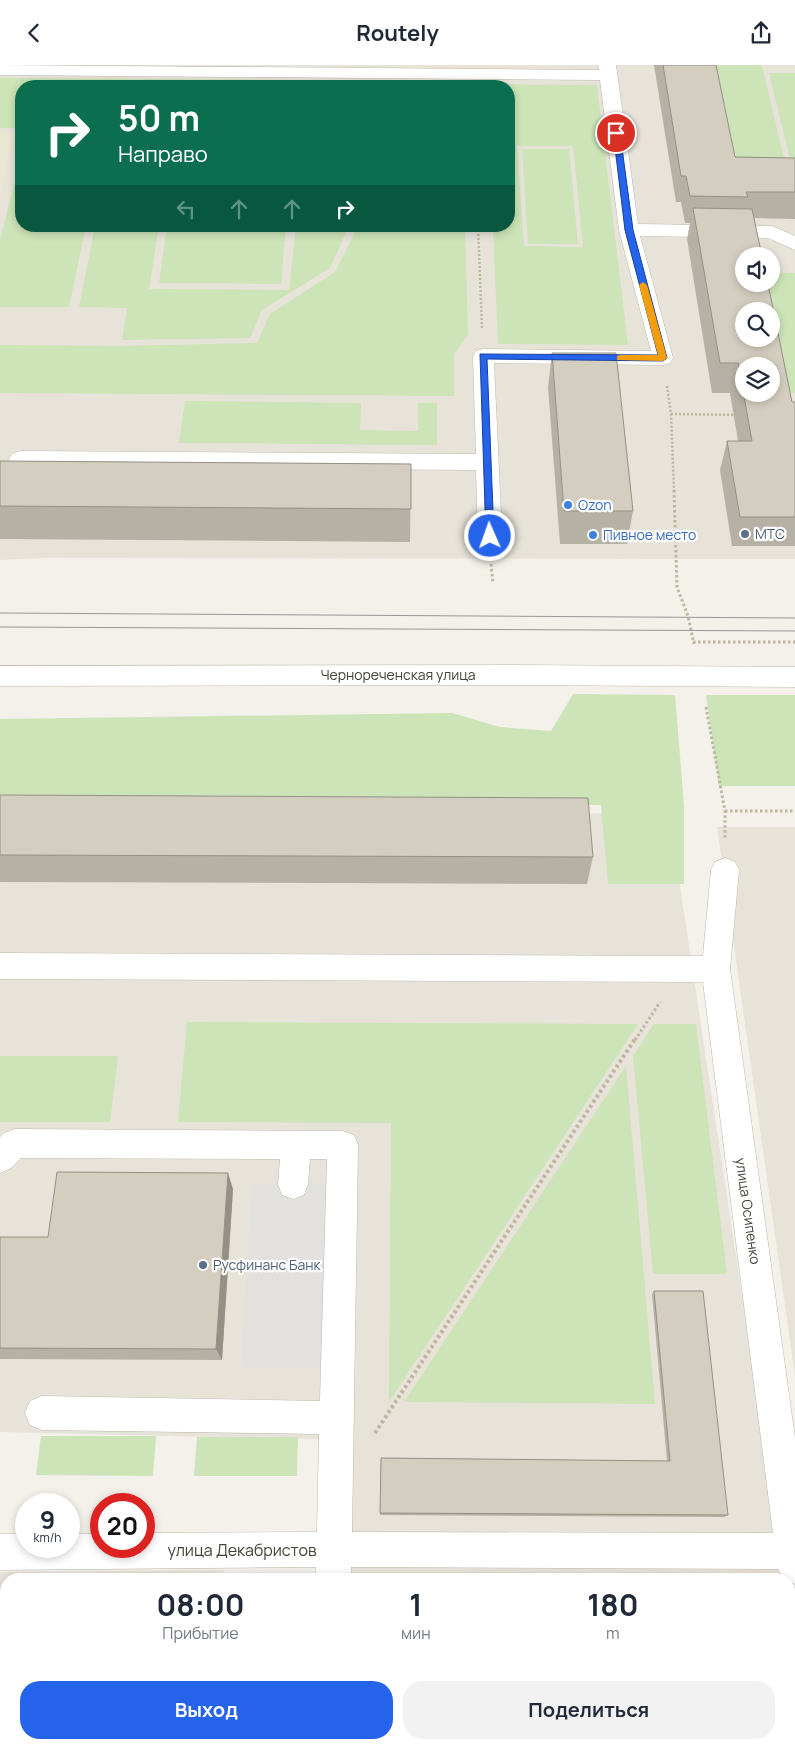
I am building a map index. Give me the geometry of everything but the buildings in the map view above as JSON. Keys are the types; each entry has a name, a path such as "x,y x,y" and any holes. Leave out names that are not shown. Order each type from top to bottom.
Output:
{"street":[{"path":"0,70 608,70 629,230 663,358 483,356 490,536"},
{"path":"629,230 772,232 795,244"},
{"path":"20,459 487,462"},
{"name":"Чернореченская улица","path":"0,676 700,675 795,677"},
{"name":"улица Осипенко","path":"725,869 716,969 794,1556"},
{"path":"0,966 716,969"},
{"path":"0,1157 15,1143 343,1145 334,1564"},
{"path":"293,1184 296,1145"},
{"path":"42,1413 338,1418"},
{"name":"улица Декабристов","path":"0,1552 334,1564 794,1556"}],"path":[{"path":"478,232 483,356"},
{"path":"663,358 671,414 676,587 688,616 725,811 725,869"},
{"path":"671,414 747,415"},
{"path":"693,642 795,642"},
{"path":"725,811 795,811"},
{"path":"374,1435 683,969"}],"shaded area":[{"path":"0,65 795,65 795,559 43,558 0,560"},
{"path":"0,132 15,132 15,136 0,193"},
{"path":"0,807 669,814 784,1573 345,1573 347,1440 0,1432"},
{"path":"717,827 795,827 795,1376"},
{"path":"252,1184 334,1184 328,1368 241,1367"},
{"path":"224,1570 224,1573 0,1572"}],"green space":[{"path":"716,65 762,65 789,180 740,180"},
{"path":"769,73 795,73 795,180"},
{"path":"0,78 307,80 15,80 15,128 0,128"},
{"path":"515,84 597,85 628,345 498,344 493,232 515,232","holes":["517,146 573,146 583,247 524,246"]},
{"path":"522,149 569,149 578,244 528,244"},
{"path":"15,181 15,232 85,232 69,307 0,307 0,240"},
{"path":"94,232 158,232 149,289 289,290 295,232 346,232 330,268 262,310 250,338 122,340 127,308 79,307"},
{"path":"166,232 285,232 281,284 159,283"},
{"path":"355,232 465,232 468,335 454,354 454,396 0,393 0,345 121,346 257,343 270,314 335,272"},
{"path":"780,273 795,273 795,393 781,393 780,357 774,357 772,347 780,347 780,302 767,302 763,292 780,292"},
{"path":"185,401 361,403 360,430 418,431 418,403 437,403 437,445 179,443"},
{"path":"573,694 675,695 684,805 684,884 608,884 601,805 0,802 0,719 452,713 500,727 551,731"},
{"path":"706,695 795,695 795,786 719,786"},
{"path":"187,1022 638,1024 389,1402 391,1123 178,1122"},
{"path":"654,1024 696,1024 727,1274 653,1274 633,1056"},
{"path":"0,1056 118,1056 110,1122 0,1122"},
{"path":"626,1066 655,1404 404,1402"},
{"path":"41,1436 156,1436 153,1476 36,1475"},
{"path":"197,1437 298,1437 297,1476 194,1476"}],"tram line":[{"path":"0,613 795,618"},
{"path":"0,627 795,631"}],"slow traffic":[{"path":"620,358 663,358 643,285"}],"place":[{"name":"Ozon","path":"568,505"},
{"name":"МТС","path":"745,534"},
{"name":"Пивное место","path":"593,535"},
{"name":"Русфинанс Банк","path":"203,1265"}],"route":[{"path":"490,536 483,356 663,358 629,230 616,133"}]}
